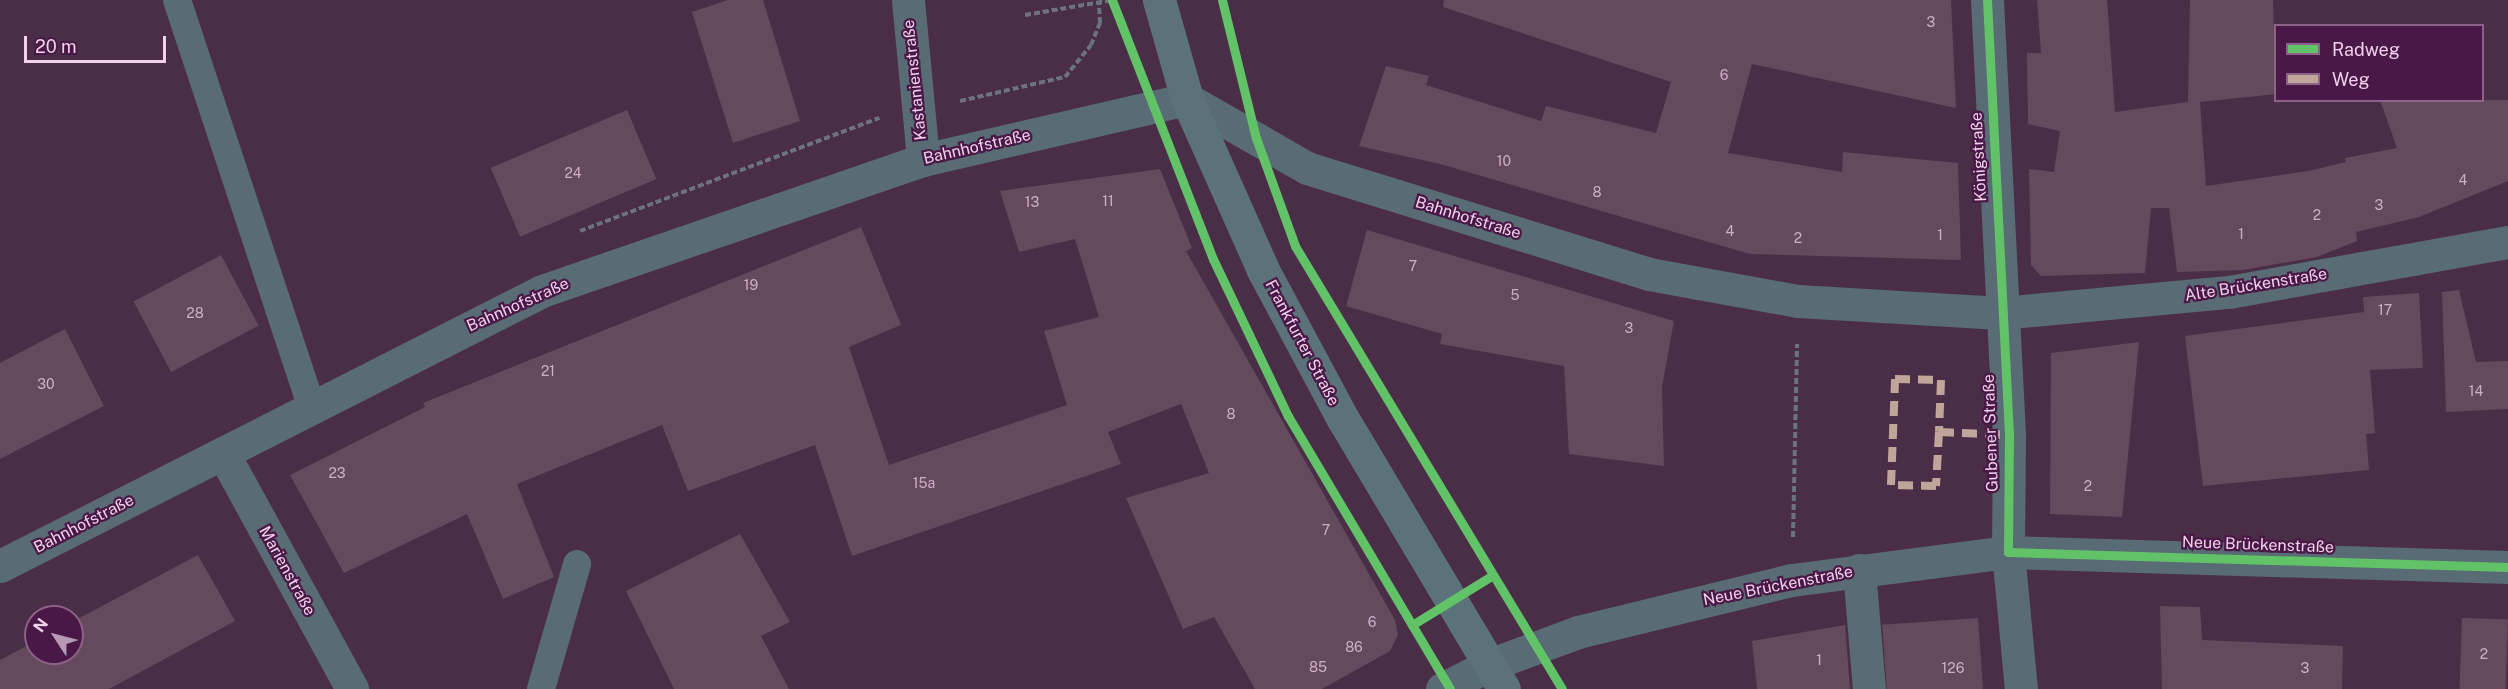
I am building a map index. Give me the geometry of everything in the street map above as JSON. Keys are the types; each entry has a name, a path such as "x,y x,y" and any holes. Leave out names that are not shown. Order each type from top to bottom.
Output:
{"main road":[{"name":"Frankfurter Straße","path":"1160,0 1187,99 1263,270 1348,428 1496,677"}],"street":[{"name":"Kastanienstraße","path":"908,0 923,160"},
{"name":"Königstraße","path":"1986,0 2001,313"},
{"name":"Bahnhofstraße","path":"0,566 311,406 542,291 923,160 1187,99 1308,168 1649,274 1798,301 2001,313"},
{"name":"Alte Brückenstraße","path":"2001,313 2229,292 2508,242"},
{"name":"Gubener Straße","path":"2001,313 2008,435 2008,552 2021,689"},
{"name":"Marienstraße","path":"223,453 352,689"},
{"name":"Neue Brückenstraße","path":"1442,689 1496,677 1578,632 1792,580 2008,552 2508,567"},
{"path":"1859,570 1869,689"}],"lane":[{"path":"177,0 311,406"},
{"path":"541,689 577,564"}],"path":[{"path":"1025,15 1113,0"},
{"path":"1792,580 1798,301"}],"building":[{"path":"728,0 763,0 800,121 733,143 692,12"},
{"path":"1444,0 1951,0 1956,108 1752,64 1728,153 1842,172 1843,152 1958,163 1961,260 1750,254 1440,164 1359,146 1386,66 1429,76 1426,85 1541,121 1546,106 1656,133 1671,82 1443,7"},
{"path":"2037,0 2107,0 2115,112 2188,102 2190,0 2273,0 2274,94 2200,102 2206,186 2308,171 2346,162 2345,158 2397,148 2381,102 2484,102 2484,100 2508,100 2508,181 2419,217 2356,232 2357,241 2317,257 2243,270 2177,272 2169,208 2151,208 2145,273 2041,276 2031,265 2029,169 2054,172 2060,131 2028,124 2027,53 2041,53"},
{"path":"627,110 656,179 520,237 491,168"},
{"path":"1160,169 1192,248 1186,251 1395,620 1398,635 1390,651 1322,689 1255,689 1214,617 1183,629 1126,498 1209,473 1181,404 1108,432 1121,464 852,556 815,445 688,491 662,425 517,484 554,577 503,599 467,514 344,573 290,475 425,407 423,403 861,227 901,325 849,347 889,465 1067,405 1044,331 1099,317 1075,239 1019,252 1000,191"},
{"path":"1367,230 1674,321 1662,387 1664,466 1569,454 1564,366 1440,344 1442,334 1346,306"},
{"path":"221,255 259,326 171,372 134,301"},
{"path":"2459,290 2476,362 2508,361 2508,409 2446,412 2442,292"},
{"path":"2419,293 2423,368 2370,370 2375,433 2366,434 2369,470 2203,486 2185,336 2364,312 2363,297"},
{"path":"65,329 104,406 0,459 0,363"},
{"path":"2139,342 2122,517 2050,514 2051,353"},
{"path":"740,534 790,622 761,636 789,689 674,689 626,591"},
{"path":"198,555 235,621 109,689 0,689 0,660 24,647 24,665 84,665 84,616"},
{"path":"2160,606 2200,607 2202,640 2343,646 2342,689 2162,689"},
{"path":"1978,618 1983,689 1887,689 1882,625"},
{"path":"2462,618 2508,620 2506,689 2460,689"},
{"path":"1845,625 1850,689 1757,689 1752,641"}],"marked path":[{"path":"1939,432 1936,486 1891,485 1895,379 1941,380 1939,432 2009,435"}],"cycle path":[{"path":"1112,0 1213,259 1288,416 1450,689"},
{"path":"1222,0 1256,138 1295,246 1562,689"},
{"path":"1987,0 2009,435 2008,552 2508,567"},
{"path":"1412,625 1493,575"}]}
